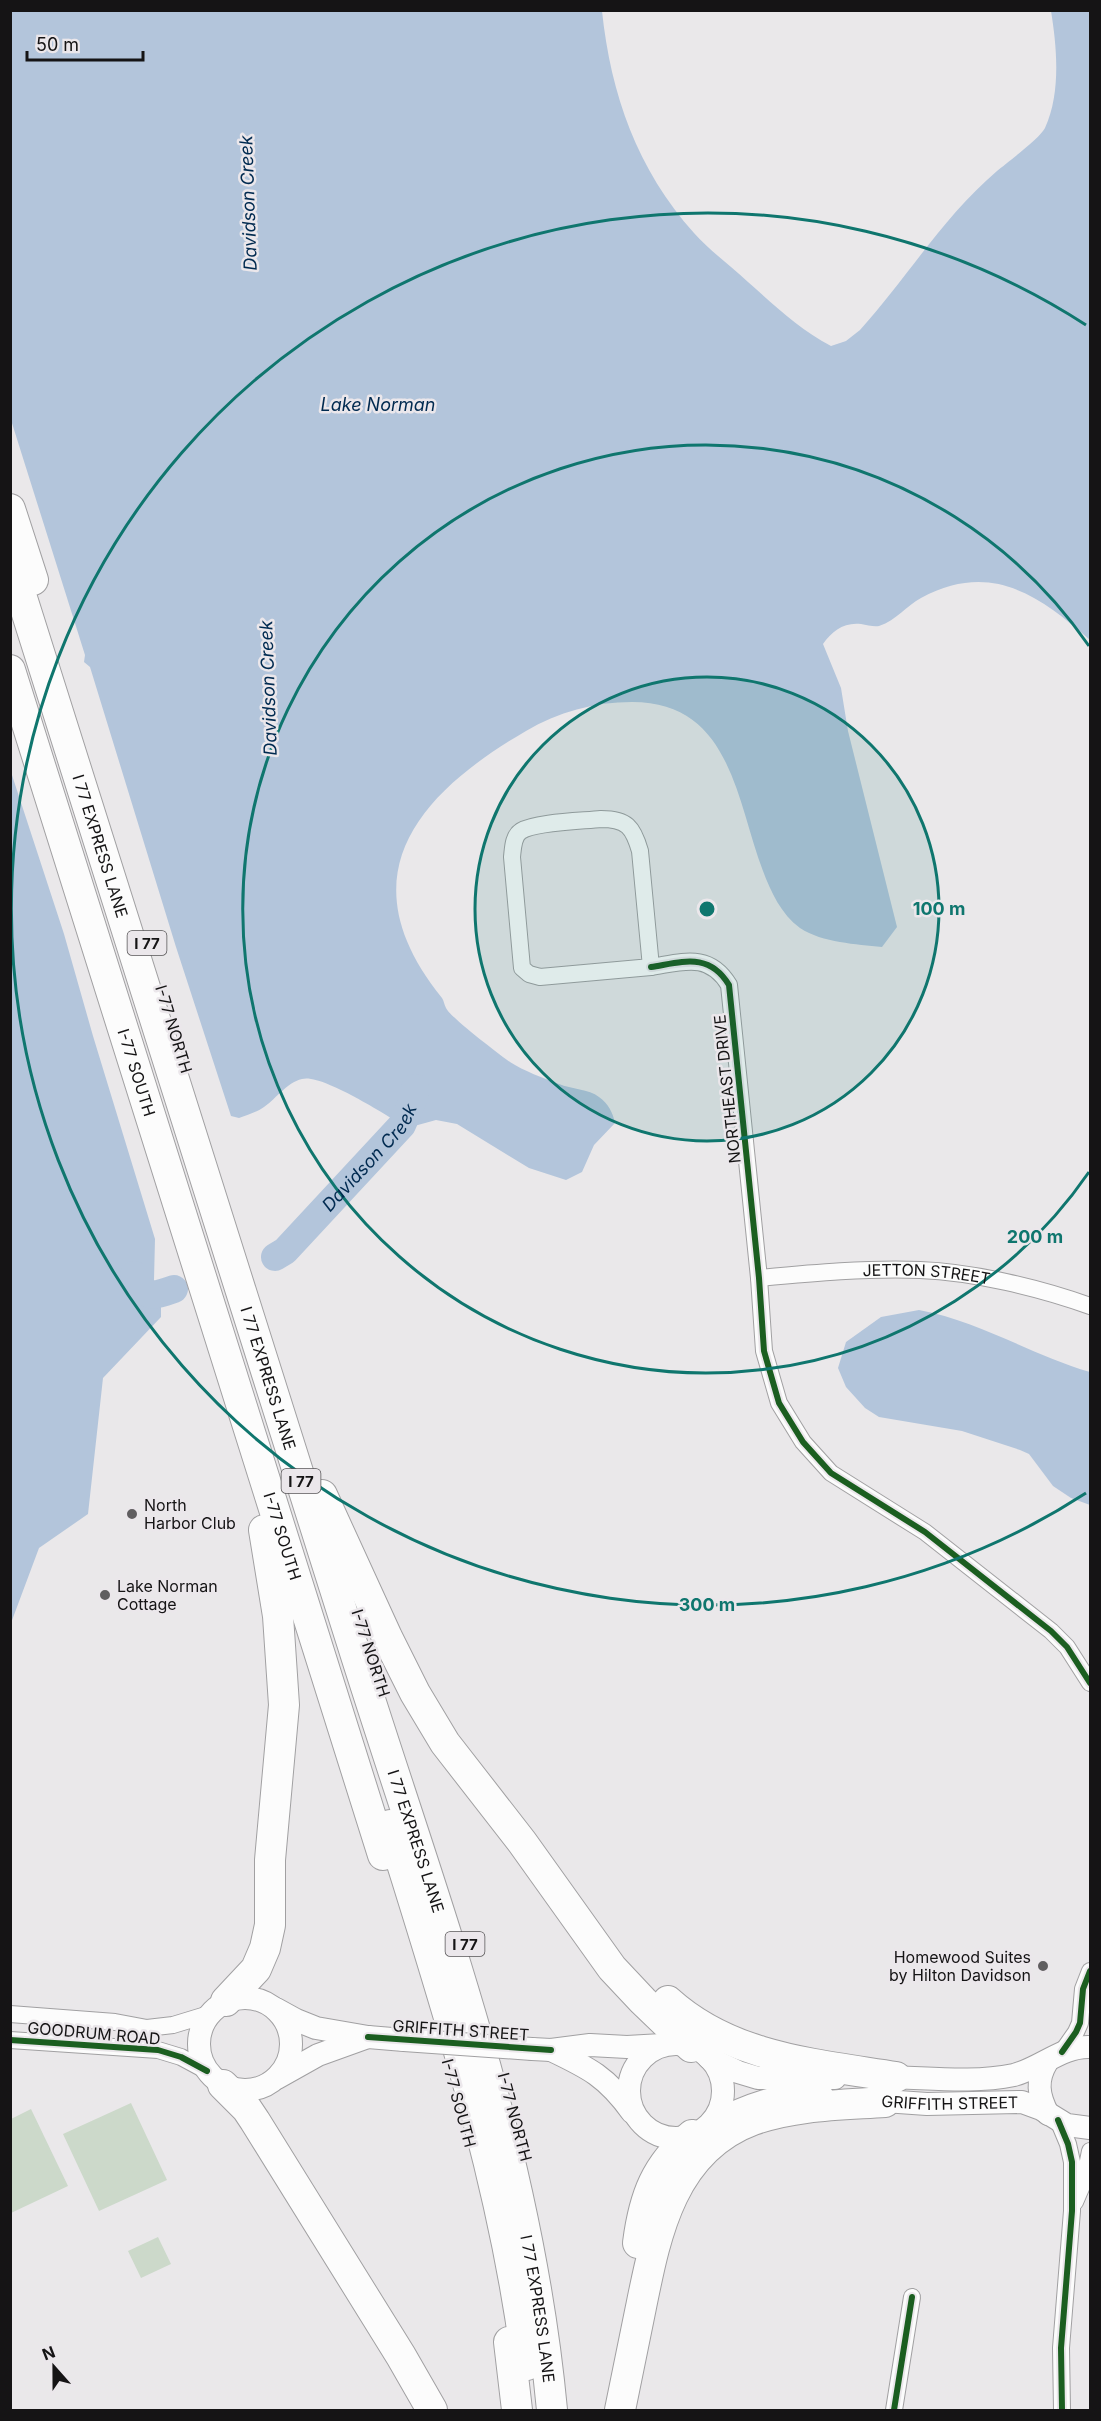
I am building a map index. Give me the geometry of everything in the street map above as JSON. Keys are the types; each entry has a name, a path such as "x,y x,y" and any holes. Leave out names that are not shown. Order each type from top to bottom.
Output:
{"highway":[{"name":"I-77 NORTH","path":"10,509 318,1488 472,1966 519,2128 534,2194 553,2294 567,2410"},
{"name":"I 77 EXPRESS LANE","path":"10,560 350,1639 475,2025 504,2132 528,2240 538,2296 552,2410"},
{"name":"I 77 EXPRESS LANE","path":"10,621 460,2052 486,2148 508,2244 532,2410"},
{"name":"I-77 SOUTH","path":"10,670 458,2098 493,2247 518,2410"},
{"path":"218,2008 256,1969 268,1936 270,1860 284,1705 274,1583 221,1340"},
{"path":"318,1488 387,1637 430,1718 462,1766 522,1842 612,1968 690,2050"},
{"path":"522,1842 639,1974 692,2021 730,2042 890,2090"},
{"path":"215,2078 248,2109 432,2410"},
{"path":"620,2410 659,2228 674,2193 697,2160 723,2137 752,2120 890,2090"},
{"path":"627,2377 635,2260 648,2194 665,2161 701,2129"}],"main road":[{"path":"236,1998 256,1999 275,2008 287,2025 291,2045 286,2065 272,2081 253,2089 232,2088 215,2078 202,2062 198,2042 204,2022 218,2008 236,1998"},
{"name":"GRIFFITH STREET","path":"275,2008 306,2025 368,2037 542,2049 590,2045 690,2050 738,2072 758,2078 890,2090 949,2104 1022,2102 1077,2127 1090,2128"},
{"name":"GRIFFITH STREET","path":"272,2081 309,2059 368,2037"},
{"name":"GRIFFITH STREET","path":"701,2129 755,2103 792,2095 890,2090 949,2079 1021,2073 1054,2057 1081,2047 1090,2047"},
{"name":"GRIFFITH STREET","path":"542,2049 601,2076 619,2093 635,2116"},
{"path":"690,2050 716,2066 723,2085 721,2106 701,2129 671,2138 652,2131 635,2116 630,2097 630,2086 636,2067 651,2052 690,2050"},
{"path":"1053,2117 1042,2103 1038,2087 1041,2071 1054,2057"}],"street":[{"name":"NORTHEAST DRIVE","path":"651,967 639,851 635,835 626,824 617,819 601,819 532,827 519,832 513,843 512,856 522,968 529,974 540,977 651,967 682,962 704,963 720,971 729,985 759,1278 764,1351 779,1403 803,1442 831,1473 925,1532 1051,1631 1067,1647 1090,1683"},
{"name":"JETTON STREET","path":"759,1278 850,1270 921,1270 954,1273 1000,1282 1090,1306"},
{"path":"1054,2057 1076,2032 1080,2023 1083,1989 1090,1971"},
{"name":"GOODRUM ROAD","path":"10,2014 115,2022 147,2028 173,2025 218,2008"},
{"name":"GOODRUM ROAD","path":"10,2040 158,2050 181,2057 215,2078"},
{"path":"1053,2117 1068,2144 1072,2162 1072,2211 1061,2348 1062,2410"},
{"path":"1072,2211 1084,2181 1090,2151"},
{"path":"894,2410 912,2297"}],"green space":[{"path":"131,2103 167,2180 99,2211 63,2134"},
{"path":"31,2109 68,2186 11,2213 11,2119"},
{"path":"158,2237 171,2264 141,2278 128,2251"}],"water":[{"name":"Lake Norman","path":"10,11 602,11 612,72 630,130 642,157 674,209 700,240 798,325 831,346 846,341 860,330 959,208 1042,132 1050,114 1056,85 1055,40 1051,11 1090,11 1090,640 1071,623 1032,597 1012,588 991,583 969,582 946,587 921,598 879,626 849,624 844,626 834,631 823,644 841,688 848,731 897,927 882,947 819,937 800,928 787,916 766,879 736,786 725,760 710,737 690,718 665,706 618,702 577,709 538,724 486,756 452,783 425,813 406,844 397,878 399,915 413,955 442,998 449,1013 510,1062 564,1086 595,1094 605,1102 611,1112 615,1123 594,1145 582,1172 566,1180 529,1168 457,1124 436,1120 407,1128 339,1089 311,1079 296,1081 255,1112 239,1118 231,1116 176,947 90,667 84,662 85,655 11,420"},
{"path":"10,769 64,934 155,1239 154,1280 161,1293 161,1317 103,1378 88,1514 39,1548 11,1623"},
{"path":"919,1310 963,1322 1090,1372 1090,1505 1071,1498 1053,1486 1029,1454 962,1431 879,1417 865,1408 846,1387 838,1368 846,1342 881,1317"}],"waterway":[{"name":"Davidson Creek","path":"275,1257 285,1251 402,1125 415,1095 415,1088"},
{"name":"Davidson Creek","path":"134,1275 141,1288 149,1294 159,1294 174,1289"}],"cycle path":[{"path":"651,967 684,962 704,963 721,975 729,985 759,1278 764,1351 779,1403 803,1442 831,1473 925,1532 1051,1631 1067,1647 1090,1683"},
{"path":"1062,2052 1080,2023 1083,1989 1090,1971"},
{"path":"368,2037 551,2050"},
{"path":"10,2040 158,2050 181,2057 207,2071"},
{"path":"1058,2120 1068,2144 1072,2162 1072,2211 1061,2348 1062,2410"},
{"path":"894,2410 912,2297"}],"place":[{"name":"North Harbor Club","path":"132,1514"},
{"name":"Lake Norman Cottage","path":"105,1595"},
{"name":"Homewood Suites by Hilton Davidson","path":"1043,1966"}]}
